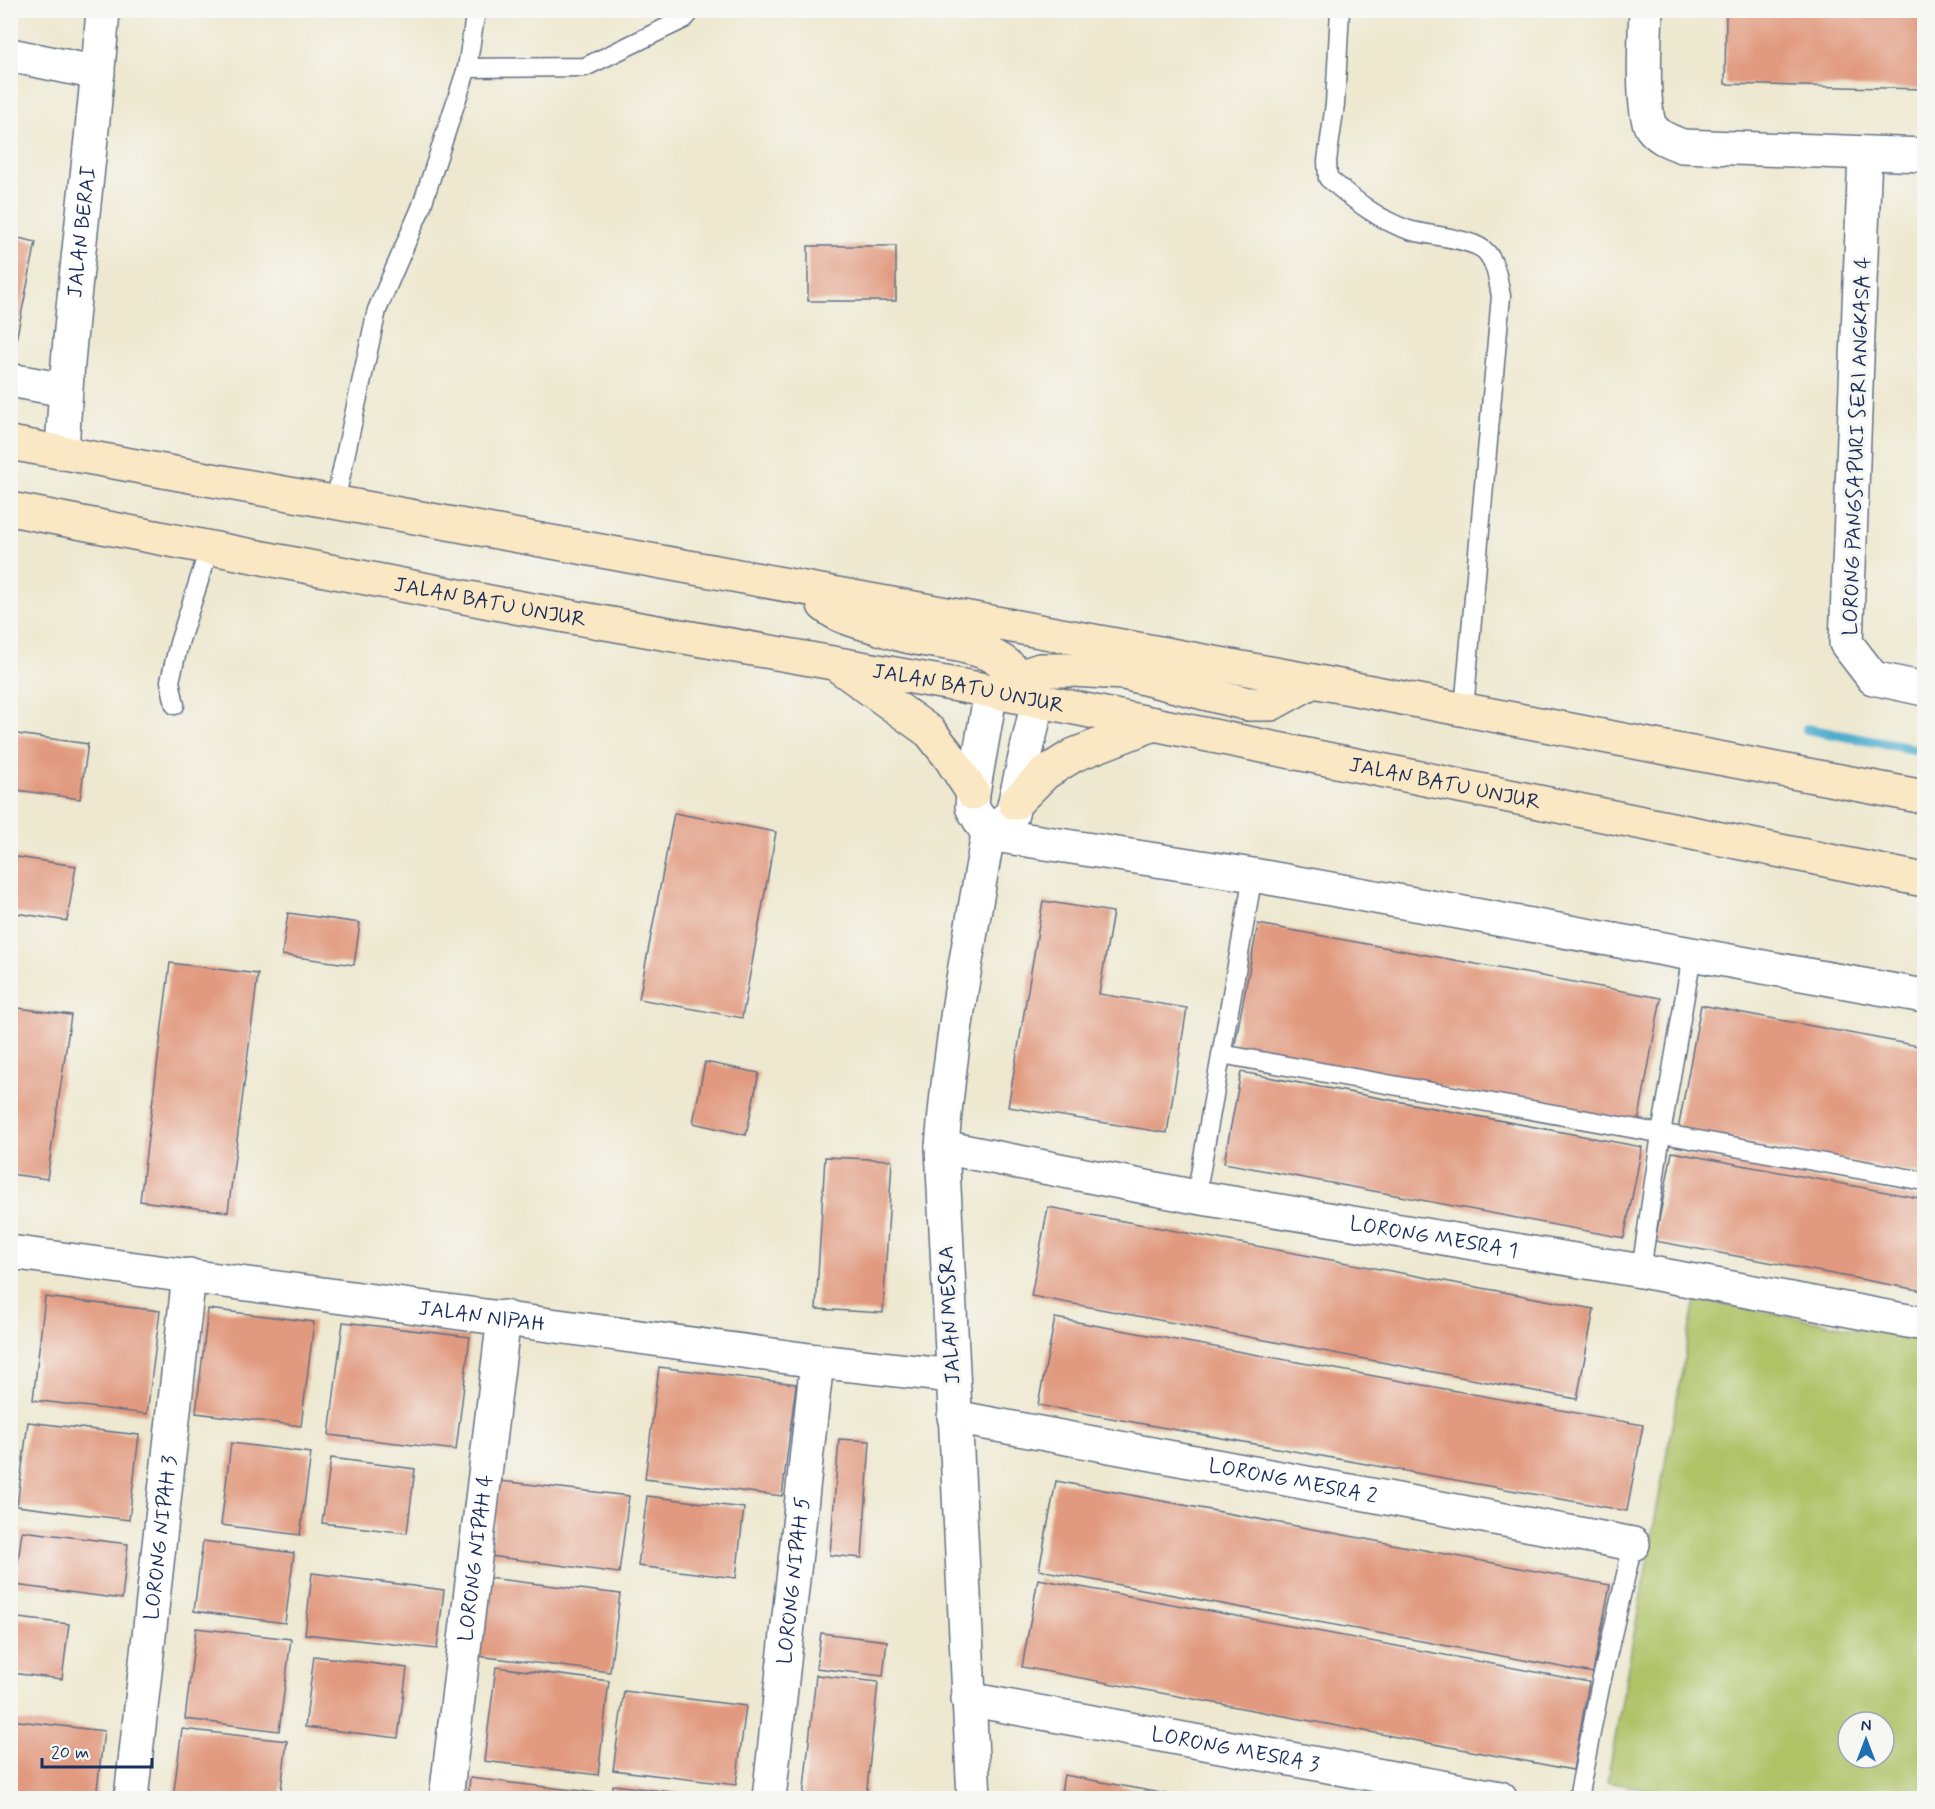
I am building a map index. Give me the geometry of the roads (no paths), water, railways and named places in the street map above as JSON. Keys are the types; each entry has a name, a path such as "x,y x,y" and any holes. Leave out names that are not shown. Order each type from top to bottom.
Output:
{"main road":[{"path":"10,443 1313,681 1924,797"},
{"name":"JALAN BATU UNJUR","path":"10,509 521,608 991,691"},
{"path":"807,590 837,615 902,635 973,647 1000,660 1030,688"},
{"path":"833,663 930,732 973,793"},
{"path":"1030,688 1040,670 1124,673 1248,704 1271,704 1313,681"},
{"path":"991,691 1030,688"},
{"name":"JALAN BATU UNJUR","path":"1030,688 1154,724 1924,880"},
{"path":"1015,803 1045,773 1074,755 1154,724"}],"street":[{"name":"JALAN BERAI","path":"62,453 65,390 103,10"},
{"path":"1646,10 1644,79 1649,125 1662,139 1682,146 1924,155"},
{"path":"10,55 98,73"},
{"name":"LORONG PANGSAPURI SERI ANGKASA 4","path":"1865,153 1846,643 1873,678 1924,689"},
{"path":"10,380 65,390"},
{"path":"988,834 1012,814 1030,688"},
{"path":"988,834 972,807 991,691"},
{"path":"988,834 1253,875 1924,996"},
{"name":"JALAN MESRA","path":"974,1798 942,1147 954,1030 988,834"},
{"name":"LORONG MESRA 1","path":"942,1147 1196,1197 1641,1271 1924,1324"},
{"name":"JALAN NIPAH","path":"10,1252 818,1361 952,1376"},
{"name":"LORONG NIPAH 3","path":"131,1798 189,1275"},
{"name":"LORONG NIPAH 4","path":"446,1798 504,1317"},
{"name":"LORONG NIPAH 5","path":"769,1798 818,1361"},
{"name":"LORONG MESRA 2","path":"954,1417 1633,1544"},
{"name":"LORONG MESRA 3","path":"968,1699 1428,1792 1500,1798"}],"lane":[{"path":"335,502 377,310 421,208 467,68 476,10"},
{"path":"467,68 585,68 684,19 692,10"},
{"path":"1340,10 1335,104 1327,161 1328,178 1364,208 1408,230 1468,242 1486,251 1496,271 1501,296 1464,709"},
{"path":"175,705 170,681 178,643 209,549"},
{"path":"1196,1197 1253,875"},
{"path":"1641,1271 1661,1134 1692,955"},
{"path":"1221,1054 1924,1181"},
{"path":"1578,1798 1600,1687 1633,1544"}],"waterway":[{"path":"1807,729 1924,751"}]}
